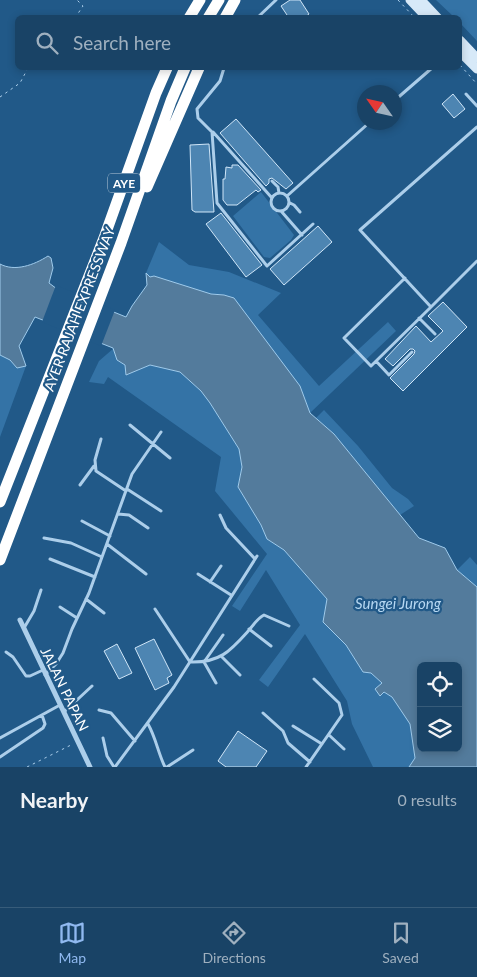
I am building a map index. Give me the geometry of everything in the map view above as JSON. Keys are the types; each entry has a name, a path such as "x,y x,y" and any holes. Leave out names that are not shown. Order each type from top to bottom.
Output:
{"highway":[{"path":"191,15 200,0"},
{"path":"210,15 219,0"},
{"path":"227,15 235,0"},
{"name":"AYER RAJAH EXPRESSWAY","path":"0,502 81,298 166,70"},
{"name":"AYER RAJAH EXPRESSWAY","path":"0,560 184,70"},
{"path":"121,242 157,166 198,70"}],"main road":[{"path":"410,0 424,15"},
{"path":"421,0 435,15"},
{"path":"462,43 477,58"},
{"path":"462,54 477,70"}],"street":[{"name":"JALAN PAPAN","path":"20,620 90,767"}],"lane":[{"path":"260,15 276,0"},
{"path":"223,70 220,81 197,109 198,118 220,138 272,198"},
{"path":"402,93 430,70"},
{"path":"466,94 477,106"},
{"path":"431,307 360,230 477,127"},
{"path":"287,196 361,130"},
{"path":"212,132 217,203 267,266 313,224"},
{"path":"272,180 278,187 278,193"},
{"path":"278,193 272,198 271,204 273,208 281,212 302,235"},
{"path":"278,193 287,196"},
{"path":"287,196 290,204 294,205 300,212"},
{"path":"281,212 286,210 290,204"},
{"path":"405,278 344,338 371,366 477,261"},
{"path":"420,318 435,334"},
{"path":"376,361 390,375 412,352"},
{"path":"130,425 170,458"},
{"path":"6,652 13,657 26,676 44,672 56,664 63,653 76,618 86,600 132,474 161,432"},
{"path":"80,485 94,466 101,439"},
{"path":"94,466 96,471 161,511"},
{"path":"118,514 130,515 148,528"},
{"path":"102,738 107,756 115,767 164,702 256,558 226,528 220,515"},
{"path":"82,521 110,536"},
{"path":"44,538 71,543 102,557"},
{"path":"107,544 146,574"},
{"path":"50,559 95,577"},
{"path":"210,582 221,566"},
{"path":"198,574 231,595"},
{"path":"24,628 34,611 41,590"},
{"path":"86,600 104,613"},
{"path":"60,607 76,618"},
{"path":"155,609 190,662"},
{"path":"190,662 204,662 229,652 264,615 289,626"},
{"path":"249,629 271,646"},
{"path":"204,662 223,635"},
{"path":"221,656 240,675"},
{"path":"204,662 216,683"},
{"path":"263,713 283,731 288,743 308,765 342,716 341,707 314,679"},
{"path":"64,712 92,686"},
{"path":"0,738 60,705"},
{"path":"99,710 111,713 135,741"},
{"path":"0,757 43,728 45,724 42,715"},
{"path":"148,724 155,736 160,757 166,767 193,750"},
{"path":"293,726 322,744"},
{"path":"329,735 344,749"}],"path":[{"path":"77,0 83,6 77,15"},
{"path":"398,0 412,15"},
{"path":"462,67 477,84"},
{"path":"0,97 20,83 27,70"},
{"path":"28,767 73,744"}],"shaded area":[{"path":"436,0 477,0 477,41 462,25 462,15 452,15"},
{"path":"261,192 294,235 291,240 270,258 264,257 233,216"},
{"path":"159,242 189,265 229,272 281,293 258,315 319,386 388,322 396,331 310,413 300,386 224,295 211,294 150,277 146,273"},
{"path":"114,348 117,360 136,371 150,365 180,372 201,391 210,403 239,449 242,467 238,487 261,525 267,539 284,550 327,599 323,622 346,645 363,672 371,673 382,683 375,689 392,697 410,724 415,758 409,767 373,767 352,724 347,701 305,634 268,687 259,680 300,625 266,570 240,611 232,606 267,554 215,491 221,457 108,377 104,384 89,382 99,361"},
{"path":"0,355 10,360 17,368 26,366 0,437"},
{"path":"324,410 358,446 392,488 408,499 414,506 400,515 334,434 316,418"},
{"path":"470,557 477,565 477,587 457,570"}],"water":[{"name":"Sungei Jurong","path":"48,256 51,258 53,268 49,283 57,289 126,317 147,285 146,273 150,277 154,276 211,294 234,298 300,386 310,413 334,434 419,538 445,548 457,570 477,587 477,767 409,767 415,758 410,724 392,697 384,692 380,696 375,689 382,683 371,673 363,672 346,645 323,622 327,599 284,550 267,539 261,525 238,487 242,467 239,449 201,391 180,372 150,365 126,375 125,365 117,360 113,348 35,317 19,346 26,366 17,368 10,360 0,355 0,264 12,267 31,265"}],"pier":[{"path":"56,285 115,310 101,346 42,322"}],"building":[{"path":"290,0 300,0 309,14 287,15 281,6"},
{"path":"453,94 465,109 454,118 442,104"},
{"path":"236,119 293,183 286,189 272,178 269,179 269,183 266,186 220,133"},
{"path":"209,144 214,212 195,212 192,210 190,145"},
{"path":"232,165 238,165 261,190 258,192 256,190 237,205 227,205 223,200 223,179 225,179 226,167 232,168"},
{"path":"221,213 262,265 246,277 206,224"},
{"path":"318,226 332,242 284,285 270,269"},
{"path":"443,302 467,327 403,391 390,378 415,351 410,349 393,366 385,359 416,326 431,342 443,331 428,316"},
{"path":"154,639 172,675 167,678 169,683 155,690 135,648"},
{"path":"117,644 132,673 119,679 104,651"},
{"path":"238,731 267,751 256,767 226,767 218,761"}]}
